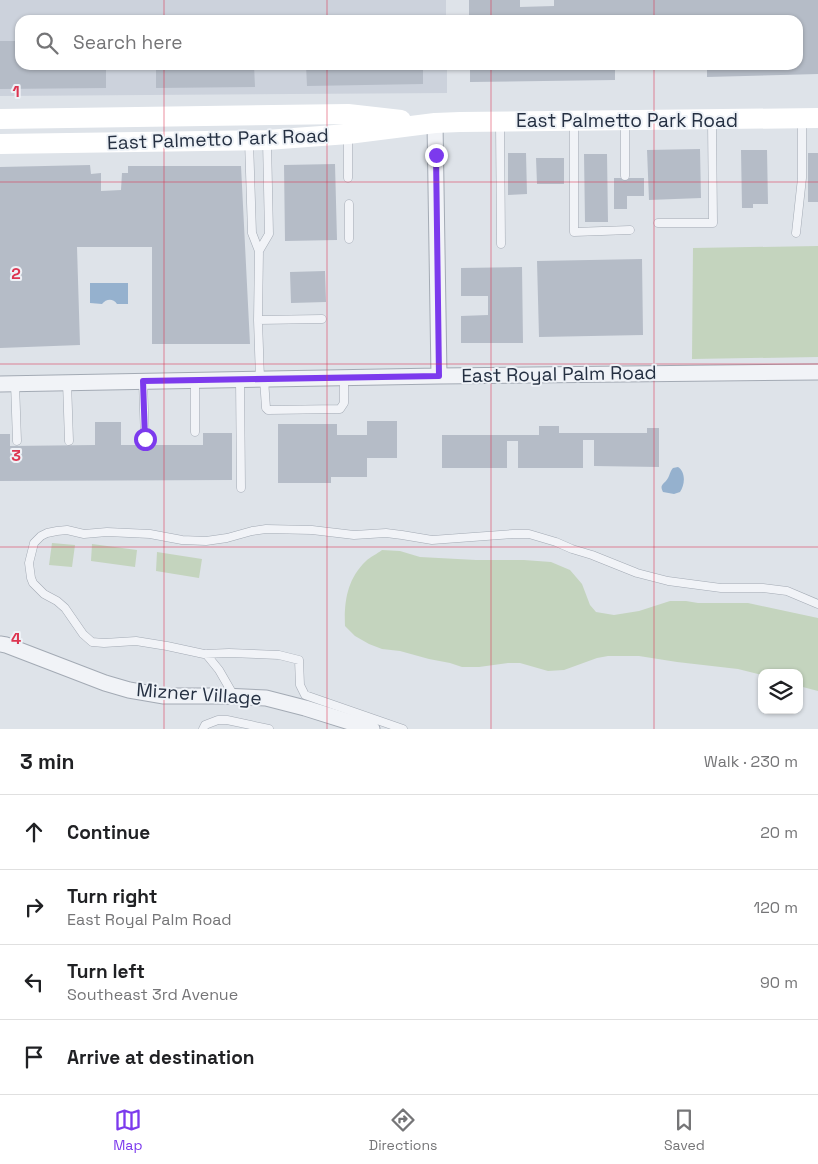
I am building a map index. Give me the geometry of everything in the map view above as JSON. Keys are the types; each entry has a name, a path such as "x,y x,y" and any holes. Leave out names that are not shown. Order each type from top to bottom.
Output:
{"main road":[{"name":"East Palmetto Park Road","path":"0,119 348,114 435,123"},
{"name":"East Palmetto Park Road","path":"0,144 258,140 348,134 435,123 810,118"}],"street":[{"path":"435,123 439,376"},
{"name":"East Royal Palm Road","path":"8,383 818,372"},
{"name":"Mizner Village","path":"0,644 129,690 164,696 266,698 372,729"}],"lane":[{"path":"796,233 810,118"},
{"path":"624,120 625,176"},
{"path":"658,224 714,223 712,120"},
{"path":"500,121 502,244"},
{"path":"574,121 574,232 630,230"},
{"path":"348,134 348,178"},
{"path":"258,140 252,233 259,251 258,320 266,408 268,410 340,409 344,403 344,377"},
{"path":"258,140 269,234 259,251"},
{"path":"349,204 349,239"},
{"path":"258,320 322,319"},
{"path":"240,379 241,488"},
{"path":"194,380 194,432"},
{"path":"143,381 145,439"},
{"path":"67,382 70,441"},
{"path":"8,383 17,441"},
{"path":"403,729 306,695 300,685 299,660 279,655 206,654 136,641 92,642 83,634 65,608 44,594 33,583 29,563 34,543 47,533 67,530 84,534 107,532 150,534 182,540 206,541 266,529 312,530 354,535 402,535 432,540 529,534 592,555 637,573 668,581 720,588 787,590 818,604"},
{"path":"206,654 219,670 234,696"},
{"path":"203,729 205,725 218,720 227,720 269,729"}],"shaded area":[{"path":"0,0 446,0 446,15 15,15 15,70 447,70 447,93 0,96"}],"green space":[{"path":"818,246 818,357 692,359 693,248"},
{"path":"52,543 75,545 72,567 49,565"},
{"path":"92,544 137,550 135,567 91,561"},
{"path":"382,550 400,551 420,557 551,562 570,570 582,584 590,605 596,612 614,615 639,611 670,601 686,601 698,603 748,603 818,618 818,691 803,687 803,669 758,669 758,674 738,669 639,656 608,656 564,670 548,671 520,663 462,667 400,651 382,649 355,636 345,626 348,591 355,575 366,561"},
{"path":"157,552 202,559 199,578 156,571"}],"water":[{"path":"90,283 128,283 128,304 117,304 110,300 102,304 90,303"},
{"path":"678,467 681,469 684,479 680,492 674,494 663,492 662,485 668,478 671,470"}],"building":[{"path":"469,0 520,0 520,7 554,6 554,0 818,0 818,74 707,77 707,70 803,70 803,15 469,15"},
{"path":"0,41 15,41 15,70 106,70 106,88 0,89"},
{"path":"156,70 254,70 255,87 156,88"},
{"path":"306,70 423,70 423,84 307,86"},
{"path":"470,70 615,70 615,80 470,82"},
{"path":"700,149 701,198 649,200 647,150"},
{"path":"741,150 767,150 768,204 753,204 753,208 742,208"},
{"path":"508,153 526,153 527,194 508,195"},
{"path":"808,153 818,153 818,202 808,202"},
{"path":"584,154 607,154 608,222 585,222"},
{"path":"536,158 564,158 564,184 537,184"},
{"path":"335,164 337,240 285,241 284,165"},
{"path":"90,165 91,174 101,173 101,191 121,190 122,173 128,173 128,166 241,166 250,344 152,344 152,247 77,247 80,345 0,348 0,167"},
{"path":"614,178 644,178 644,196 627,196 627,209 614,209"},
{"path":"642,259 643,335 539,337 537,261"},
{"path":"522,267 523,343 461,343 461,316 488,315 488,296 461,296 461,268"},
{"path":"325,271 326,302 291,303 290,272"},
{"path":"367,421 397,421 397,458 367,458 367,477 331,477 331,483 278,483 278,424 337,424 337,435 367,435"},
{"path":"95,422 121,422 121,445 203,445 203,433 232,433 232,480 0,481 0,434 10,434 10,446 95,445"},
{"path":"539,426 559,426 559,433 647,433 647,428 659,428 659,467 594,466 594,440 583,440 583,468 518,468 518,441 507,441 507,468 442,468 442,435 539,435"}],"route":[{"path":"145,439 143,381 439,376 436,155"}]}
